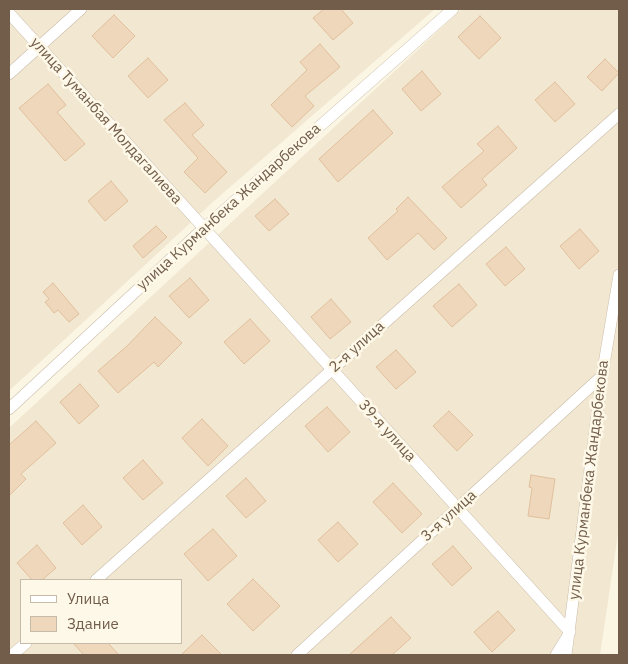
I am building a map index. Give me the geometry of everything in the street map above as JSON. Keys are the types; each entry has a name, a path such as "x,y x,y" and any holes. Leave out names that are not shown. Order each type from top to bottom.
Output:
{"street":[{"path":"9,74 81,9"},
{"name":"улица Курманбека Жандарбекова","path":"9,409 204,229 453,9"},
{"name":"улица Туманбая Молдагалиева","path":"9,13 204,229"},
{"name":"2-я улица","path":"97,579 619,114"},
{"name":"39-я улица","path":"204,229 570,632"},
{"name":"улица Курманбека Жандарбекова","path":"566,655 602,376 619,275"},
{"name":"3-я улица","path":"297,655 602,376"},
{"path":"556,655 570,632"},
{"path":"12,655 25,644"}],"shaded area":[{"path":"9,9 435,9 214,201 9,391"},
{"path":"462,9 619,9 619,527 600,655 9,655 9,428"}],"building":[{"path":"324,9 341,9 353,23 333,40 313,18"},
{"path":"114,15 135,36 113,58 92,36"},
{"path":"480,16 501,38 479,59 458,37"},
{"path":"320,44 340,67 305,96 314,106 292,127 271,105 307,70 300,62"},
{"path":"148,58 168,80 148,98 128,76"},
{"path":"605,59 619,73 602,91 587,77"},
{"path":"422,71 441,94 421,111 402,89"},
{"path":"555,82 575,104 555,122 535,100"},
{"path":"48,84 66,105 57,112 85,144 65,161 19,108"},
{"path":"185,103 204,125 192,135 227,172 205,193 184,172 198,158 164,120"},
{"path":"373,110 393,133 338,182 319,159"},
{"path":"498,126 517,148 482,179 487,185 461,208 442,187 484,151 477,144"},
{"path":"111,181 128,201 105,221 88,201"},
{"path":"408,197 447,238 434,250 418,233 387,260 368,238 398,211 396,209"},
{"path":"275,199 289,214 269,231 255,216"},
{"path":"156,226 167,237 143,258 133,246"},
{"path":"580,229 599,251 579,269 560,246"},
{"path":"506,247 525,269 505,286 486,264"},
{"path":"190,278 209,300 189,318 169,296"},
{"path":"53,283 79,314 69,322 58,310 54,313 45,302 49,299 43,292"},
{"path":"459,284 477,305 452,327 433,306"},
{"path":"331,299 351,322 330,339 311,317"},
{"path":"155,317 182,343 158,367 154,362 118,393 98,371 127,346"},
{"path":"250,319 270,341 244,364 224,342"},
{"path":"396,350 416,372 396,389 376,367"},
{"path":"80,384 99,406 79,424 60,402"},
{"path":"327,407 350,432 328,452 305,426"},
{"path":"449,411 473,435 457,451 433,426"},
{"path":"202,419 228,446 208,466 182,438"},
{"path":"36,421 56,443 21,474 26,479 9,496 9,445"},
{"path":"143,460 163,483 143,500 123,478"},
{"path":"531,475 555,479 549,519 528,516 532,488 529,487"},
{"path":"246,478 266,501 246,518 226,496"},
{"path":"393,483 422,514 402,533 373,502"},
{"path":"83,505 102,527 82,545 63,523"},
{"path":"338,522 358,544 338,562 318,540"},
{"path":"213,529 237,556 208,581 184,554"},
{"path":"37,545 56,568 43,579 31,579 17,563"},
{"path":"453,546 472,568 452,586 432,564"},
{"path":"253,579 280,606 253,631 227,604"},
{"path":"498,611 515,630 492,652 474,632"},
{"path":"391,617 411,638 392,655 349,655"},
{"path":"202,635 222,655 181,655"},
{"path":"74,644 109,644 119,655 84,655"}]}
